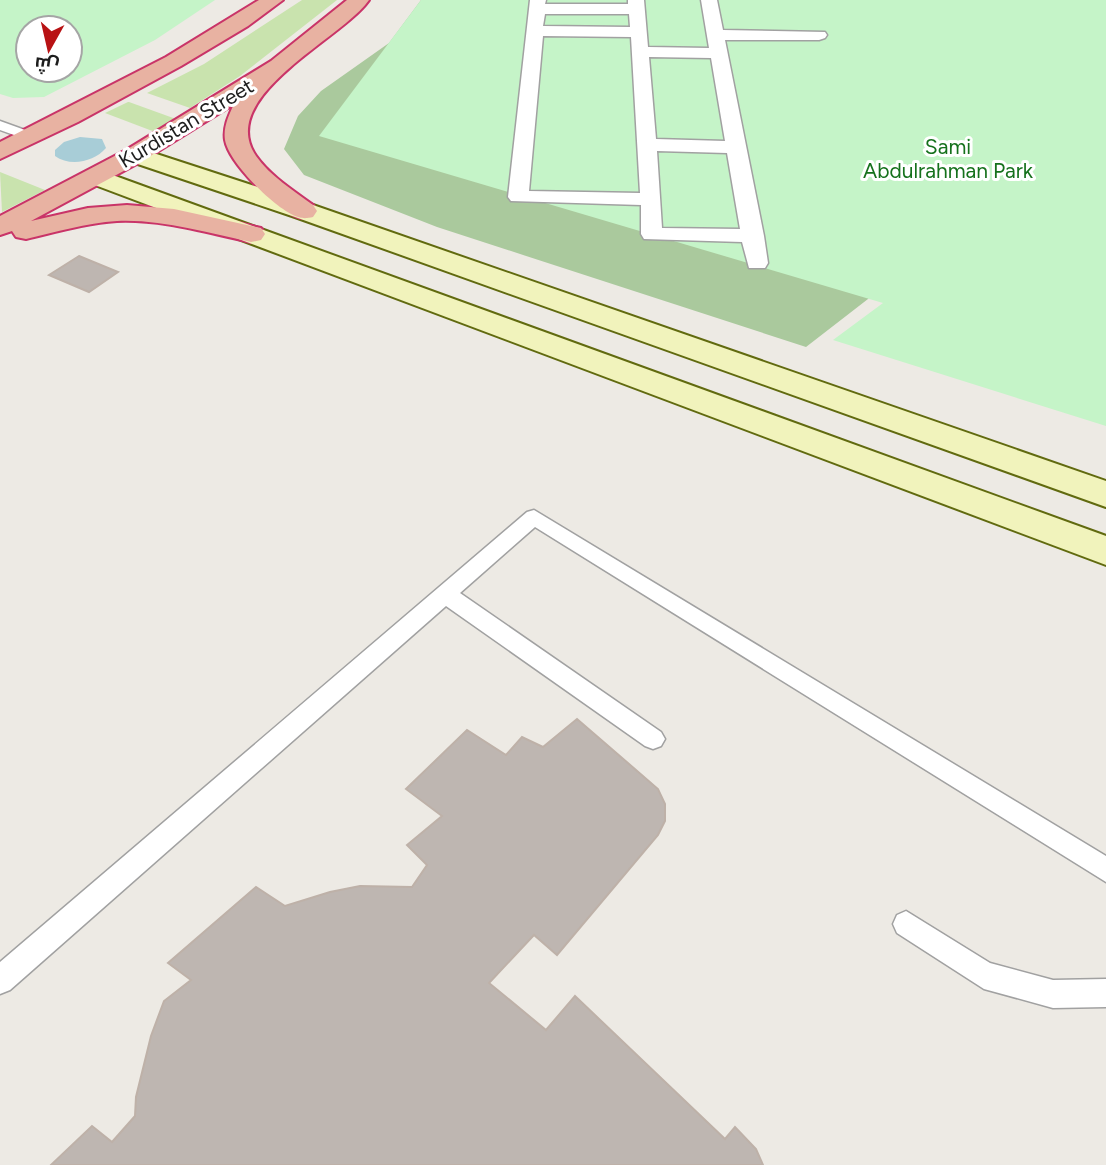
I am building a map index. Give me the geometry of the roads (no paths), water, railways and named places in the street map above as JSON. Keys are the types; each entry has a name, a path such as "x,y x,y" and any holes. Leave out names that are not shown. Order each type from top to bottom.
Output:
{"highway":[{"path":"0,152 170,63 273,0"},
{"name":"Kurdistan Street","path":"0,227 135,155 279,66 359,0"},
{"path":"279,66 239,113 237,131 240,152 251,169 304,211"},
{"path":"0,238 72,218 128,213 178,219 251,234"}],"main road":[{"path":"135,155 304,211 1106,494"},
{"path":"96,177 1106,551"}],"street":[{"path":"709,0 757,263"},
{"path":"651,199 518,197 537,4 636,5 648,145 651,199 652,234 753,236"},
{"path":"534,32 638,32"},
{"path":"640,52 819,35"},
{"path":"648,145 737,147"}],"lane":[{"path":"0,125 31,136"},
{"path":"0,980 534,517 1106,870"},
{"path":"445,594 653,739"},
{"path":"906,924 984,975 1053,995 1106,993"}],"water":[{"path":"80,137 102,139 106,148 89,160 75,162 55,156 55,150 64,142"}],"park label":[{"name":"Sami Abdulrahman Park","path":"948,158"}]}
